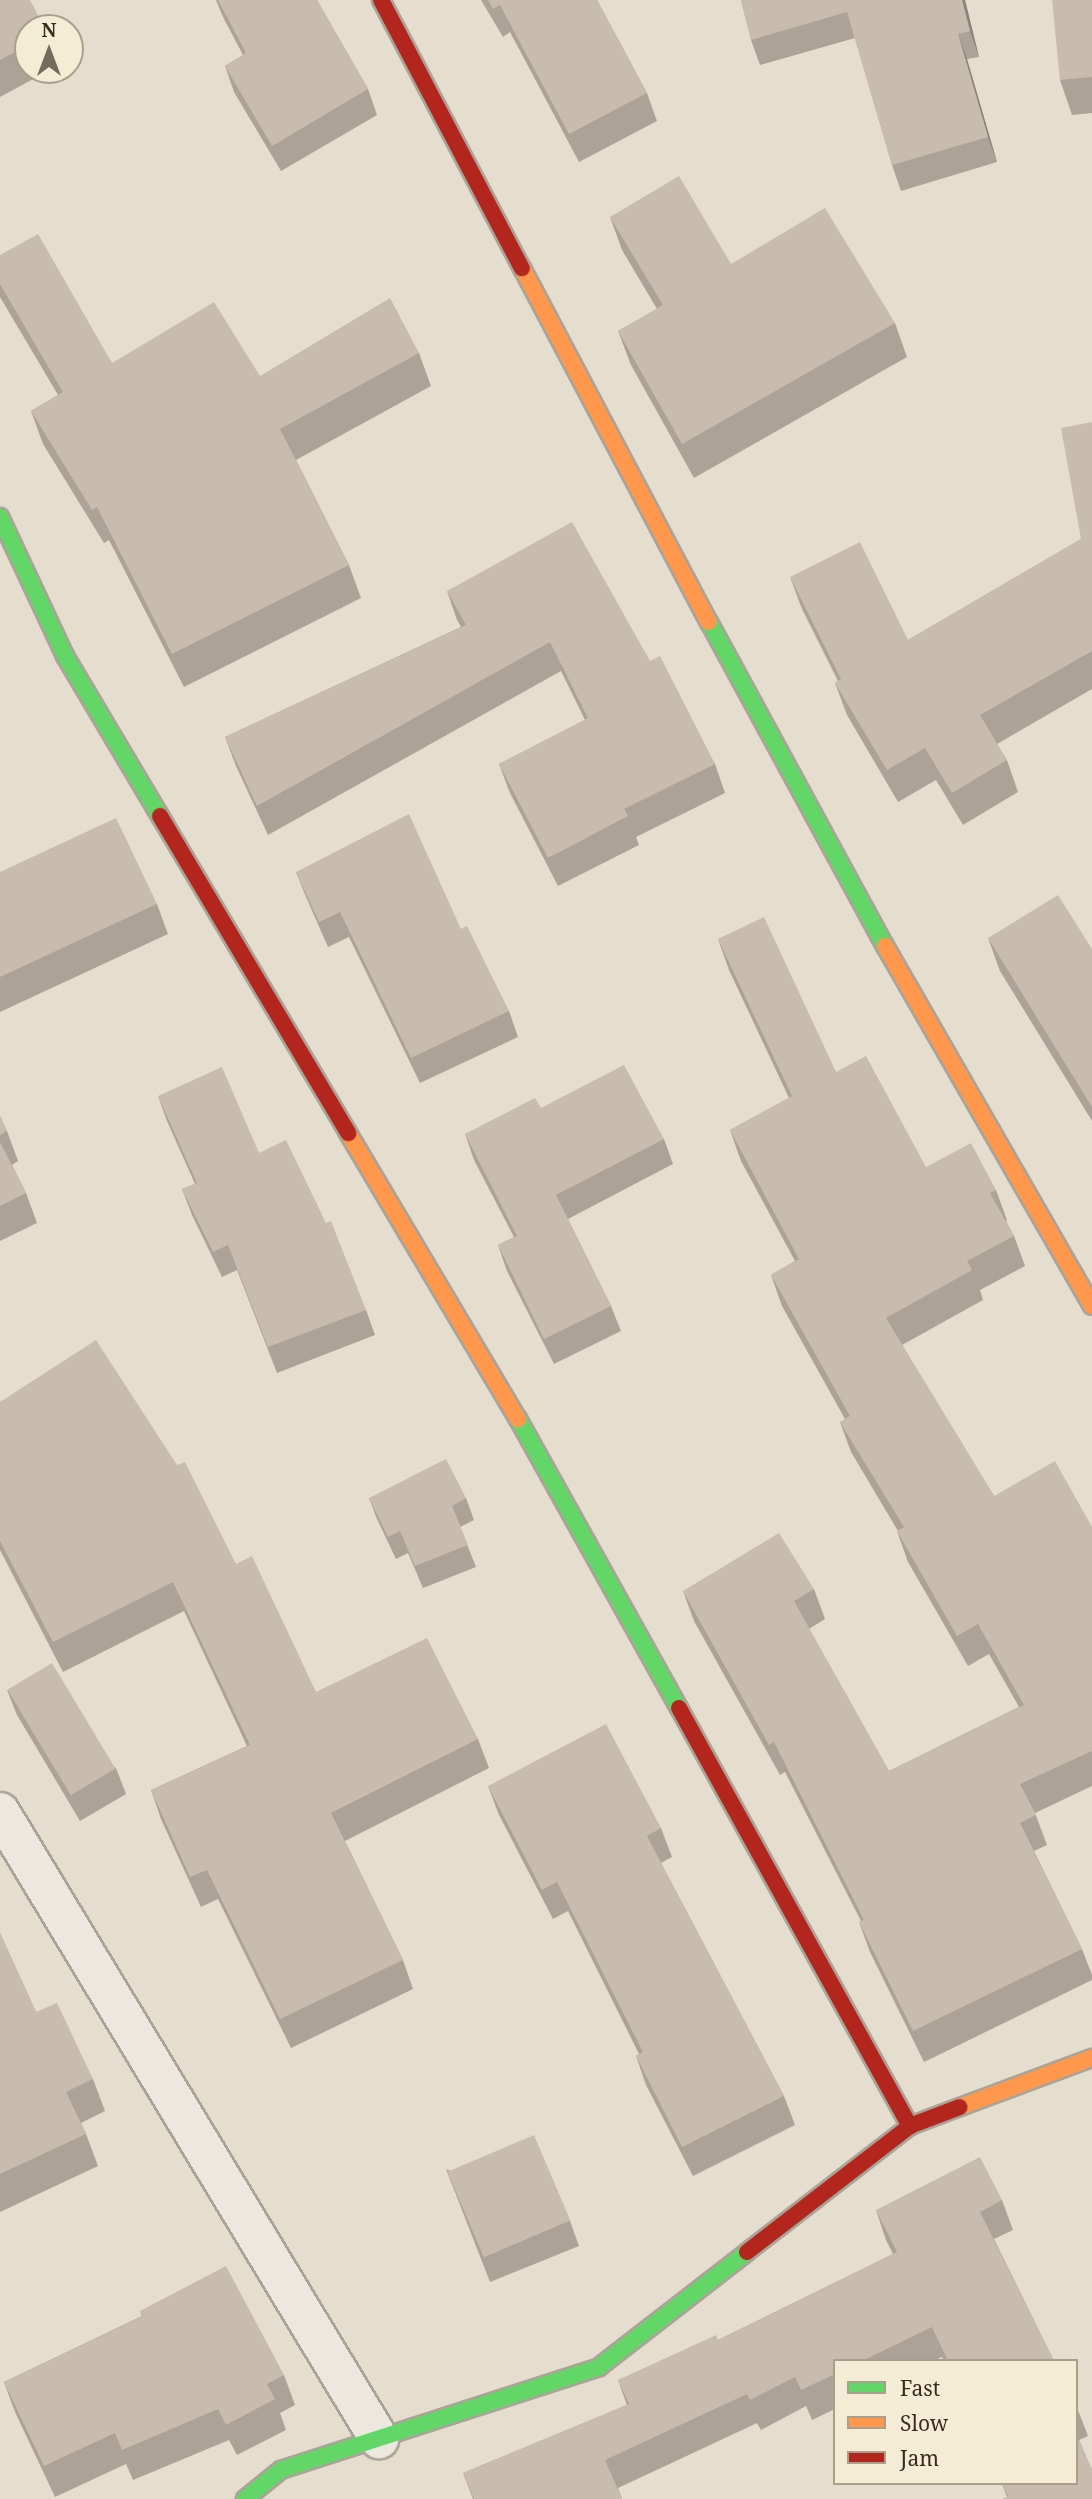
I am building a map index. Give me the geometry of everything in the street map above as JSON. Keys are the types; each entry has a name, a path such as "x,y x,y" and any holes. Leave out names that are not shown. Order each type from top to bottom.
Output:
{"street":[{"path":"381,0 823,838 1092,1306"},
{"path":"0,517 65,656 537,1452 910,2126"},
{"path":"0,1812 379,2439"},
{"path":"245,2499 281,2470 598,2367 910,2126 1092,2057"}],"building":[{"path":"0,0 30,0 38,14 14,14 14,52 0,60"},
{"path":"218,0 317,0 368,89 272,146 225,66 246,53"},
{"path":"488,0 597,0 647,93 569,134 500,5 493,9"},
{"path":"741,0 962,0 970,31 958,34 988,137 892,165 847,12 751,40"},
{"path":"1052,0 1092,0 1092,77 1060,80"},
{"path":"679,176 731,264 825,208 895,323 682,444 618,331 663,305 610,217"},
{"path":"38,234 112,363 214,302 260,376 390,298 419,353 280,429 349,565 172,654 97,507 92,510 31,411 63,392 0,284 0,255"},
{"path":"1092,422 1092,651 980,715 1007,760 952,793 925,748 887,770 835,683 841,679 790,577 860,542 908,640 1081,539 1061,428"},
{"path":"572,522 650,661 660,656 715,764 624,809 628,816 548,858 499,764 588,718 550,642 257,806 225,737 466,625 447,591"},
{"path":"409,814 461,929 467,926 509,1011 411,1058 340,912 319,922 296,872"},
{"path":"116,818 157,904 0,977 0,872"},
{"path":"1058,895 1092,949 1092,1107 988,938"},
{"path":"764,917 836,1072 866,1056 926,1167 971,1143 996,1190 990,1193 1014,1236 967,1261 972,1270 886,1318 994,1496 1055,1461 1092,1527 1092,1751 1020,1784 1036,1815 1020,1823 1082,1949 913,2031 859,1922 864,1920 774,1742 769,1745 683,1591 779,1533 814,1589 794,1601 889,1771 1024,1705 978,1624 957,1636 897,1531 904,1527 840,1422 850,1416 771,1275 799,1259 730,1130 792,1096 718,939"},
{"path":"624,1065 664,1139 556,1195 611,1306 544,1339 498,1245 517,1236 465,1134 535,1098 541,1108"},
{"path":"222,1067 259,1153 286,1140 326,1223 331,1221 366,1310 268,1347 228,1245 213,1252 182,1189 197,1183 158,1096"},
{"path":"0,1116 7,1131 0,1135"},
{"path":"0,1142 26,1193 0,1206"},
{"path":"96,1340 177,1465 185,1462 236,1564 252,1556 316,1692 427,1638 478,1739 331,1813 403,1960 280,2019 207,1870 190,1877 151,1790 250,1745 173,1582 53,1642 0,1541 0,1402"},
{"path":"446,1459 466,1498 452,1506 468,1545 415,1566 400,1531 388,1537 369,1498"},
{"path":"52,1663 115,1768 71,1795 7,1690"},
{"path":"606,1724 661,1828 647,1836 784,2096 682,2147 636,2056 643,2052 557,1882 542,1890 488,1786"},
{"path":"0,1933 36,2012 57,2003 93,2079 66,2092 86,2134 0,2174"},
{"path":"534,2135 570,2221 484,2257 447,2172"},
{"path":"980,2157 1002,2200 980,2212 1053,2359 947,2359 932,2327 866,2359 833,2359 833,2375 801,2390 795,2377 750,2400 747,2394 605,2460 622,2499 474,2499 463,2473 629,2404 618,2380 716,2335 718,2340 897,2252 876,2210"},
{"path":"226,2266 284,2375 267,2384 275,2399 226,2425 218,2409 122,2450 115,2433 44,2466 4,2382 143,2316 140,2311"},
{"path":"1078,2438 1092,2470 1092,2499 1003,2499 1008,2496 1002,2485 1078,2485"}],"traffic: fast":[{"path":"0,517 65,656 160,816"},
{"path":"709,622 885,946"},
{"path":"518,1419 679,1708"},
{"path":"245,2499 281,2470 599,2367 747,2252"}],"traffic: slow":[{"path":"522,268 709,622"},
{"path":"885,946 1092,1306"},
{"path":"348,1133 518,1419"},
{"path":"960,2107 1092,2058"}],"traffic: jam":[{"path":"381,0 522,268"},
{"path":"160,816 348,1133"},
{"path":"679,1708 910,2126"},
{"path":"747,2252 910,2126 960,2107"}]}
